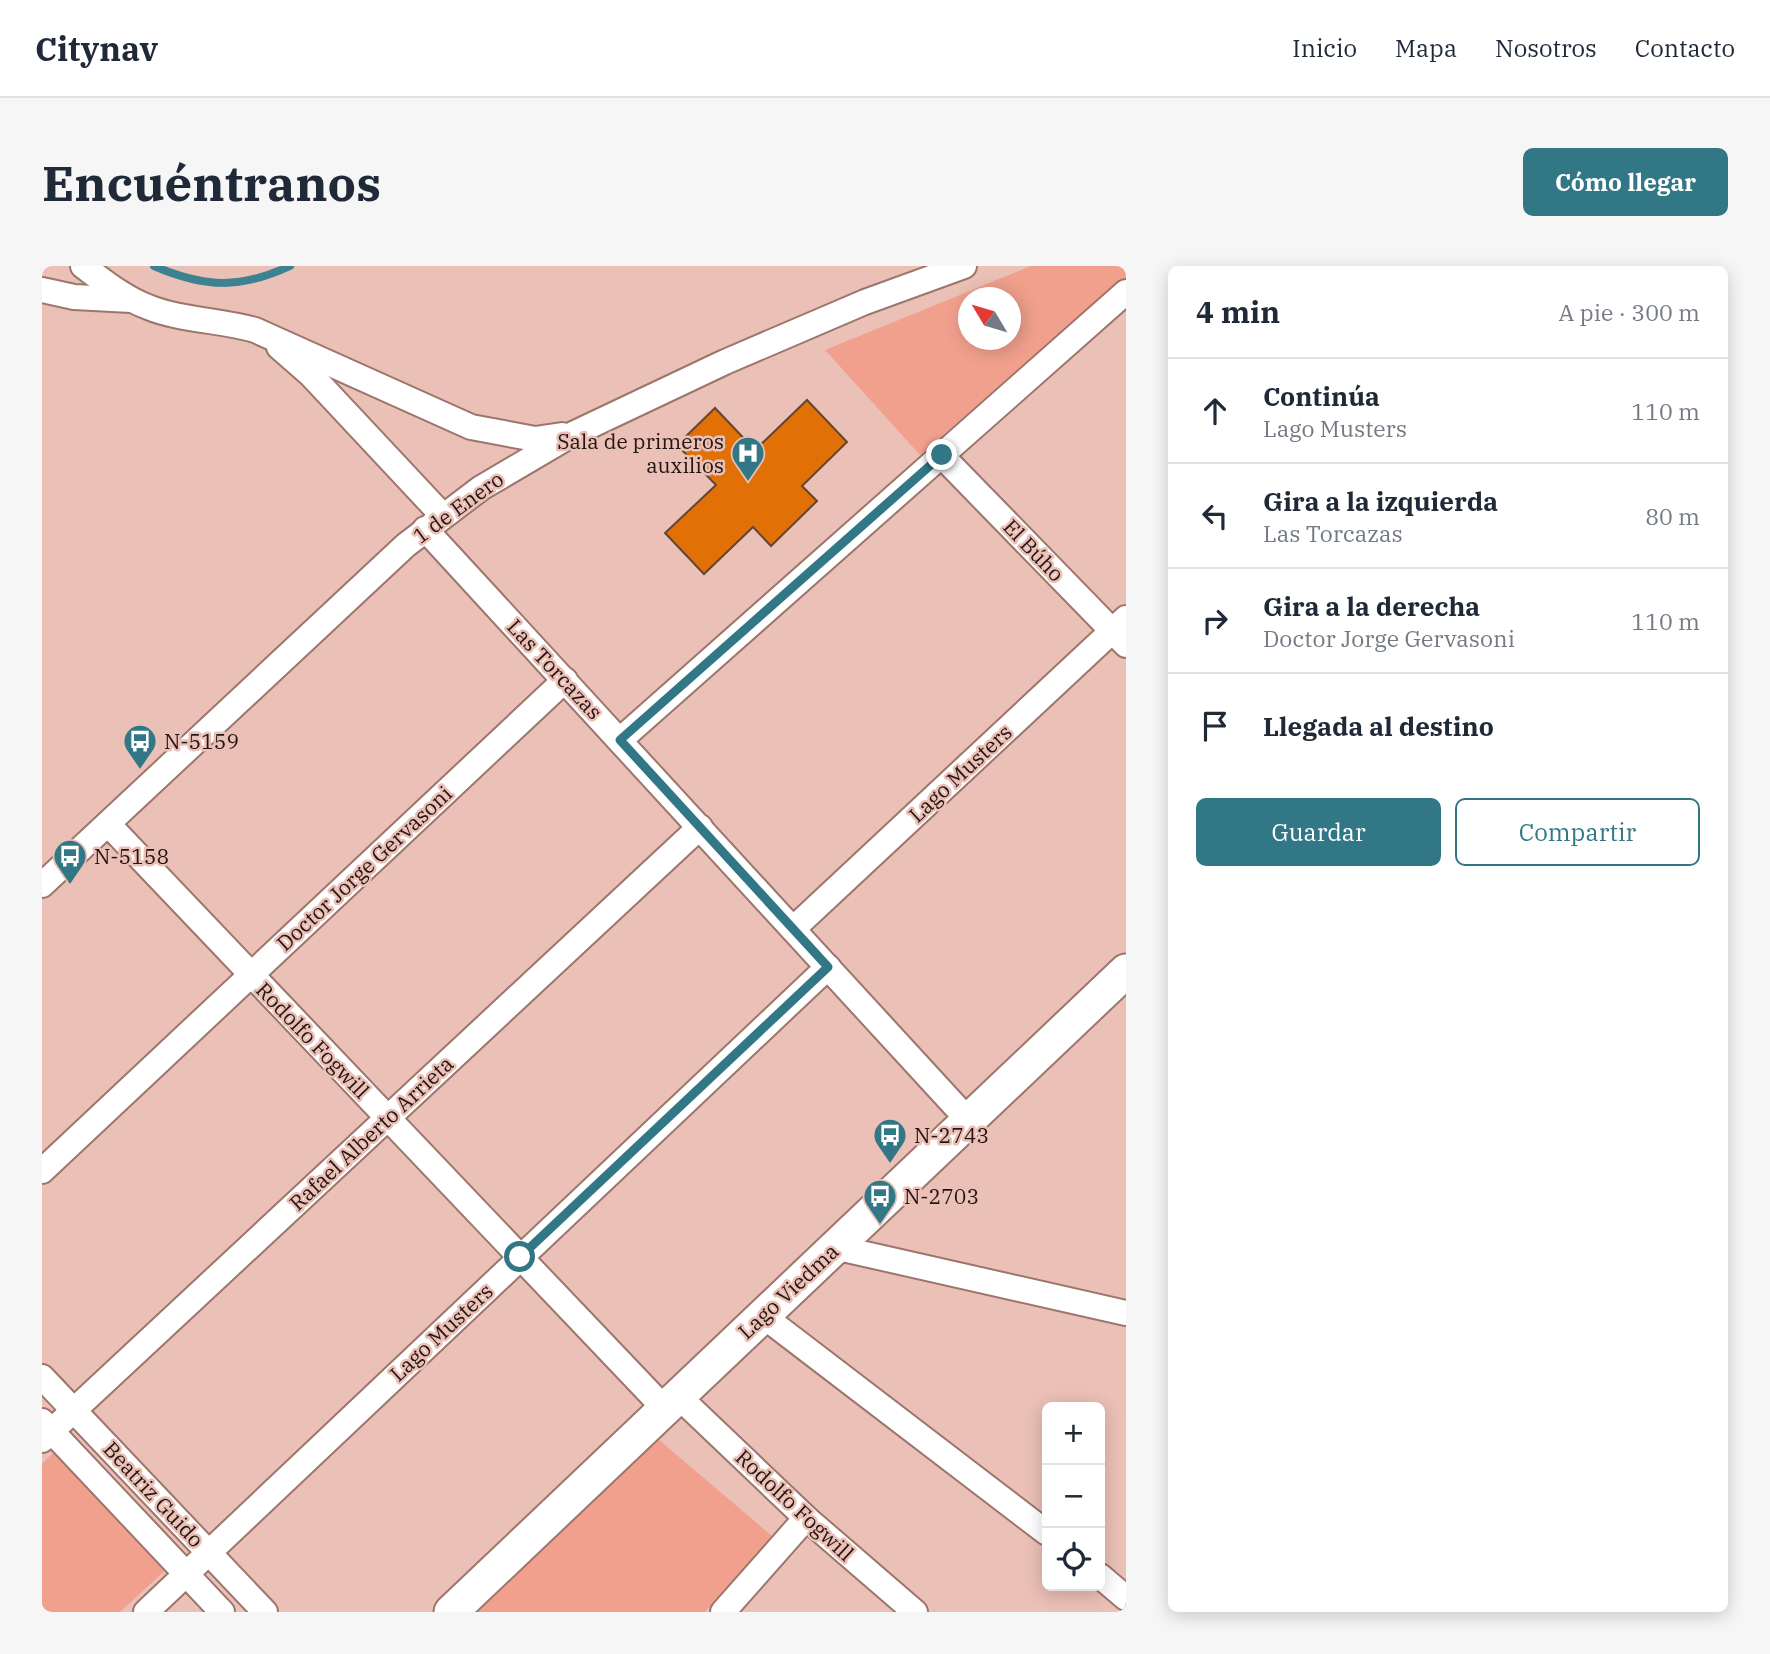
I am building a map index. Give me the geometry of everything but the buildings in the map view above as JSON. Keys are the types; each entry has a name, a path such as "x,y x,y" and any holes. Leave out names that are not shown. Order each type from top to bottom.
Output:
{"main road":[{"name":"Lago Viedma","path":"452,1612 1126,971"}],"street":[{"name":"Las Torcazas","path":"83,266 131,300 151,309 225,321 255,330 471,427 536,439 573,434"},
{"name":"1 de Enero","path":"42,885 433,522 502,474 573,434 766,344 964,266"},
{"path":"42,290 74,297 131,300"},
{"path":"620,740 1126,292"},
{"name":"Las Torcazas","path":"255,330 311,375 565,680 968,1120"},
{"name":"El Búho","path":"942,455 1121,631"},
{"name":"Lago Musters","path":"793,929 1121,631"},
{"name":"Doctor Jorge Gervasoni","path":"42,1171 565,680"},
{"name":"Rodolfo Fogwill","path":"108,824 520,1257 671,1402 915,1612"},
{"name":"Rafael Alberto Arrieta","path":"45,1430 74,1410 700,827"},
{"name":"Lago Musters","path":"146,1612 828,967"},
{"path":"834,1247 1126,1313"},
{"path":"762,1315 1042,1529"},
{"name":"Beatriz Guido","path":"42,1377 265,1612"},
{"name":"Beatriz Guido","path":"45,1430 222,1612"},
{"path":"723,1612 806,1518"},
{"path":"1105,1580 1126,1598"}],"shaded area":[{"path":"1031,266 1126,266 1126,277 920,455 825,350 958,296 958,350 1021,350 1021,287 980,287"},
{"path":"658,1439 772,1536 705,1612 476,1612"},
{"path":"58,1448 170,1566 120,1612 42,1612 42,1464"}],"waterway":[{"path":"154,266 190,279 223,283 255,279 290,266"}],"place":[{"name":"Sala de primeros auxilios","path":"748,483"},
{"name":"N-5159","path":"140,771"},
{"name":"N-5158","path":"70,886"},
{"name":"N-2743","path":"890,1165"},
{"name":"N-2703","path":"880,1226"}],"route":[{"path":"520,1257 828,967 620,740 942,455"}]}
